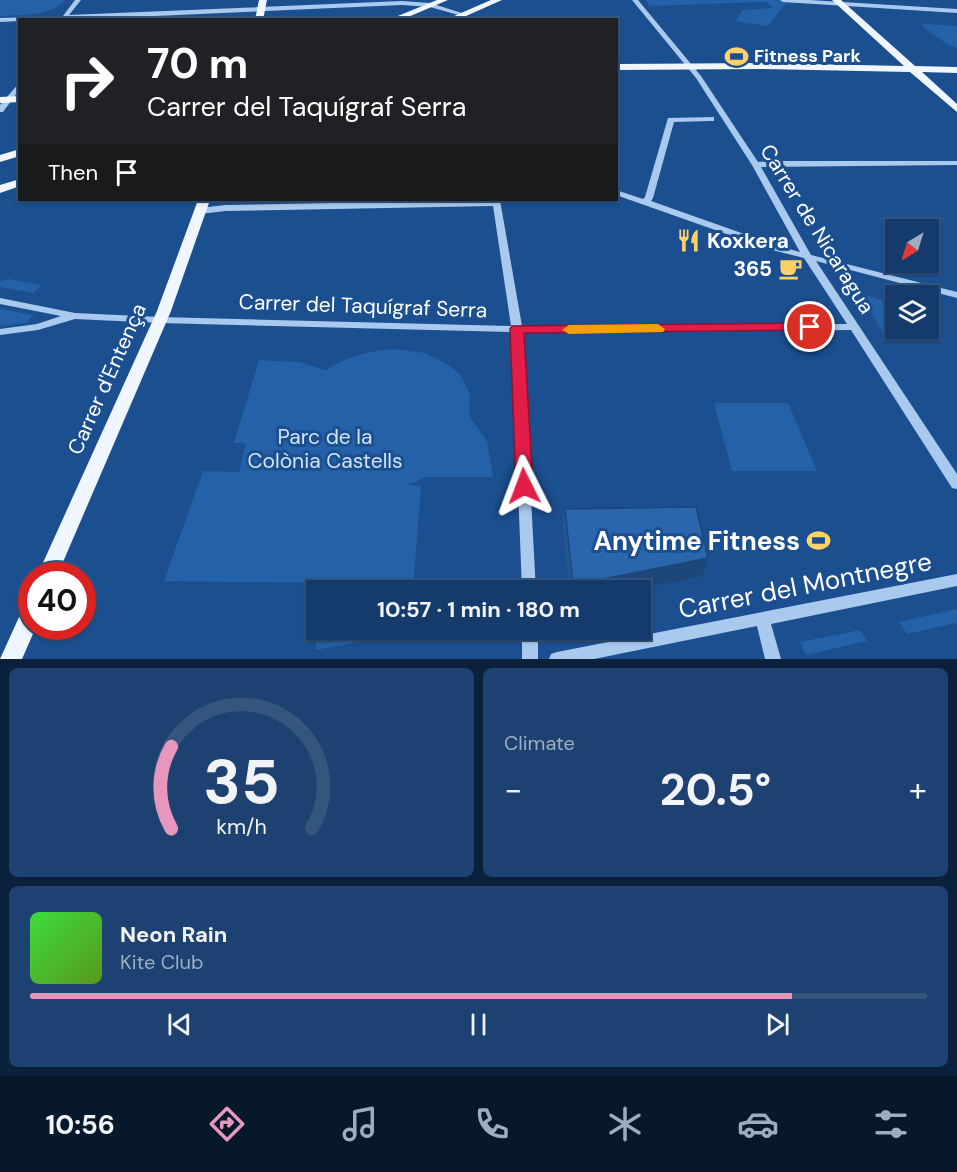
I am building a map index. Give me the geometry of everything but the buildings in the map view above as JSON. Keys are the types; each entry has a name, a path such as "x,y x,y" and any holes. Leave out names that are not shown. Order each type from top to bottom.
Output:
{"main road":[{"path":"397,18 444,0"},
{"path":"452,18 498,0"},
{"path":"839,2 957,109"},
{"path":"618,67 957,70"},
{"path":"0,159 18,153"},
{"path":"0,189 18,183"},
{"name":"Carrer d'Entença","path":"53,562 160,320 202,205"},
{"path":"11,659 19,640"}],"street":[{"path":"64,18 78,0"},
{"name":"Carrer de Nicaragua","path":"635,0 691,66 756,165 809,257 957,484"},
{"path":"783,0 957,11"},
{"path":"64,18 262,4 402,3 430,5 462,14"},
{"path":"0,20 18,19"},
{"path":"0,110 4,100 18,86"},
{"path":"645,202 649,198 671,120 711,119"},
{"path":"756,165 770,163 957,163"},
{"path":"618,193 775,248 957,295"},
{"path":"202,205 225,208 496,201 517,329 528,580"},
{"path":"0,301 75,316"},
{"path":"0,332 38,327 75,316"},
{"name":"Carrer del Taquígraf Serra","path":"75,316 517,329 854,327"},
{"name":"Carrer del Montnegre","path":"557,659 957,580"},
{"path":"762,618 773,659"},
{"path":"530,640 530,659"}],"green space":[{"path":"0,0 65,0 52,10 44,12 0,16"},
{"path":"645,0 796,1 795,4 786,3 768,26 735,21 743,10 773,8 766,2 650,6"},
{"path":"921,25 957,26 957,48 948,45"},
{"path":"9,279 42,285 33,293 0,287 0,281"},
{"path":"862,294 885,301 884,336"},
{"path":"0,309 34,315 26,323 0,326"},
{"name":"Parc de la Colònia Castells","path":"394,349 425,353 449,365 461,376 470,395 469,416 487,441 493,477 427,477 407,485 421,486 414,580 306,580 306,583 164,581 203,471 239,472 246,443 234,443 259,360 299,362 326,370 342,361 376,351"},
{"path":"714,403 788,403 817,471 732,471"},
{"path":"957,609 957,623 907,634 899,622"},
{"path":"860,630 867,641 806,655 800,642"},
{"path":"316,640 371,640 315,650"}],"slow traffic":[{"path":"569,330 658,329"}],"place":[{"name":"Fitness Park","path":"736,56"},
{"name":"Koxkera","path":"689,241"},
{"name":"365","path":"790,269"},
{"name":"Anytime Fitness","path":"818,541"}],"route":[{"path":"524,486 517,329 810,327"}]}
